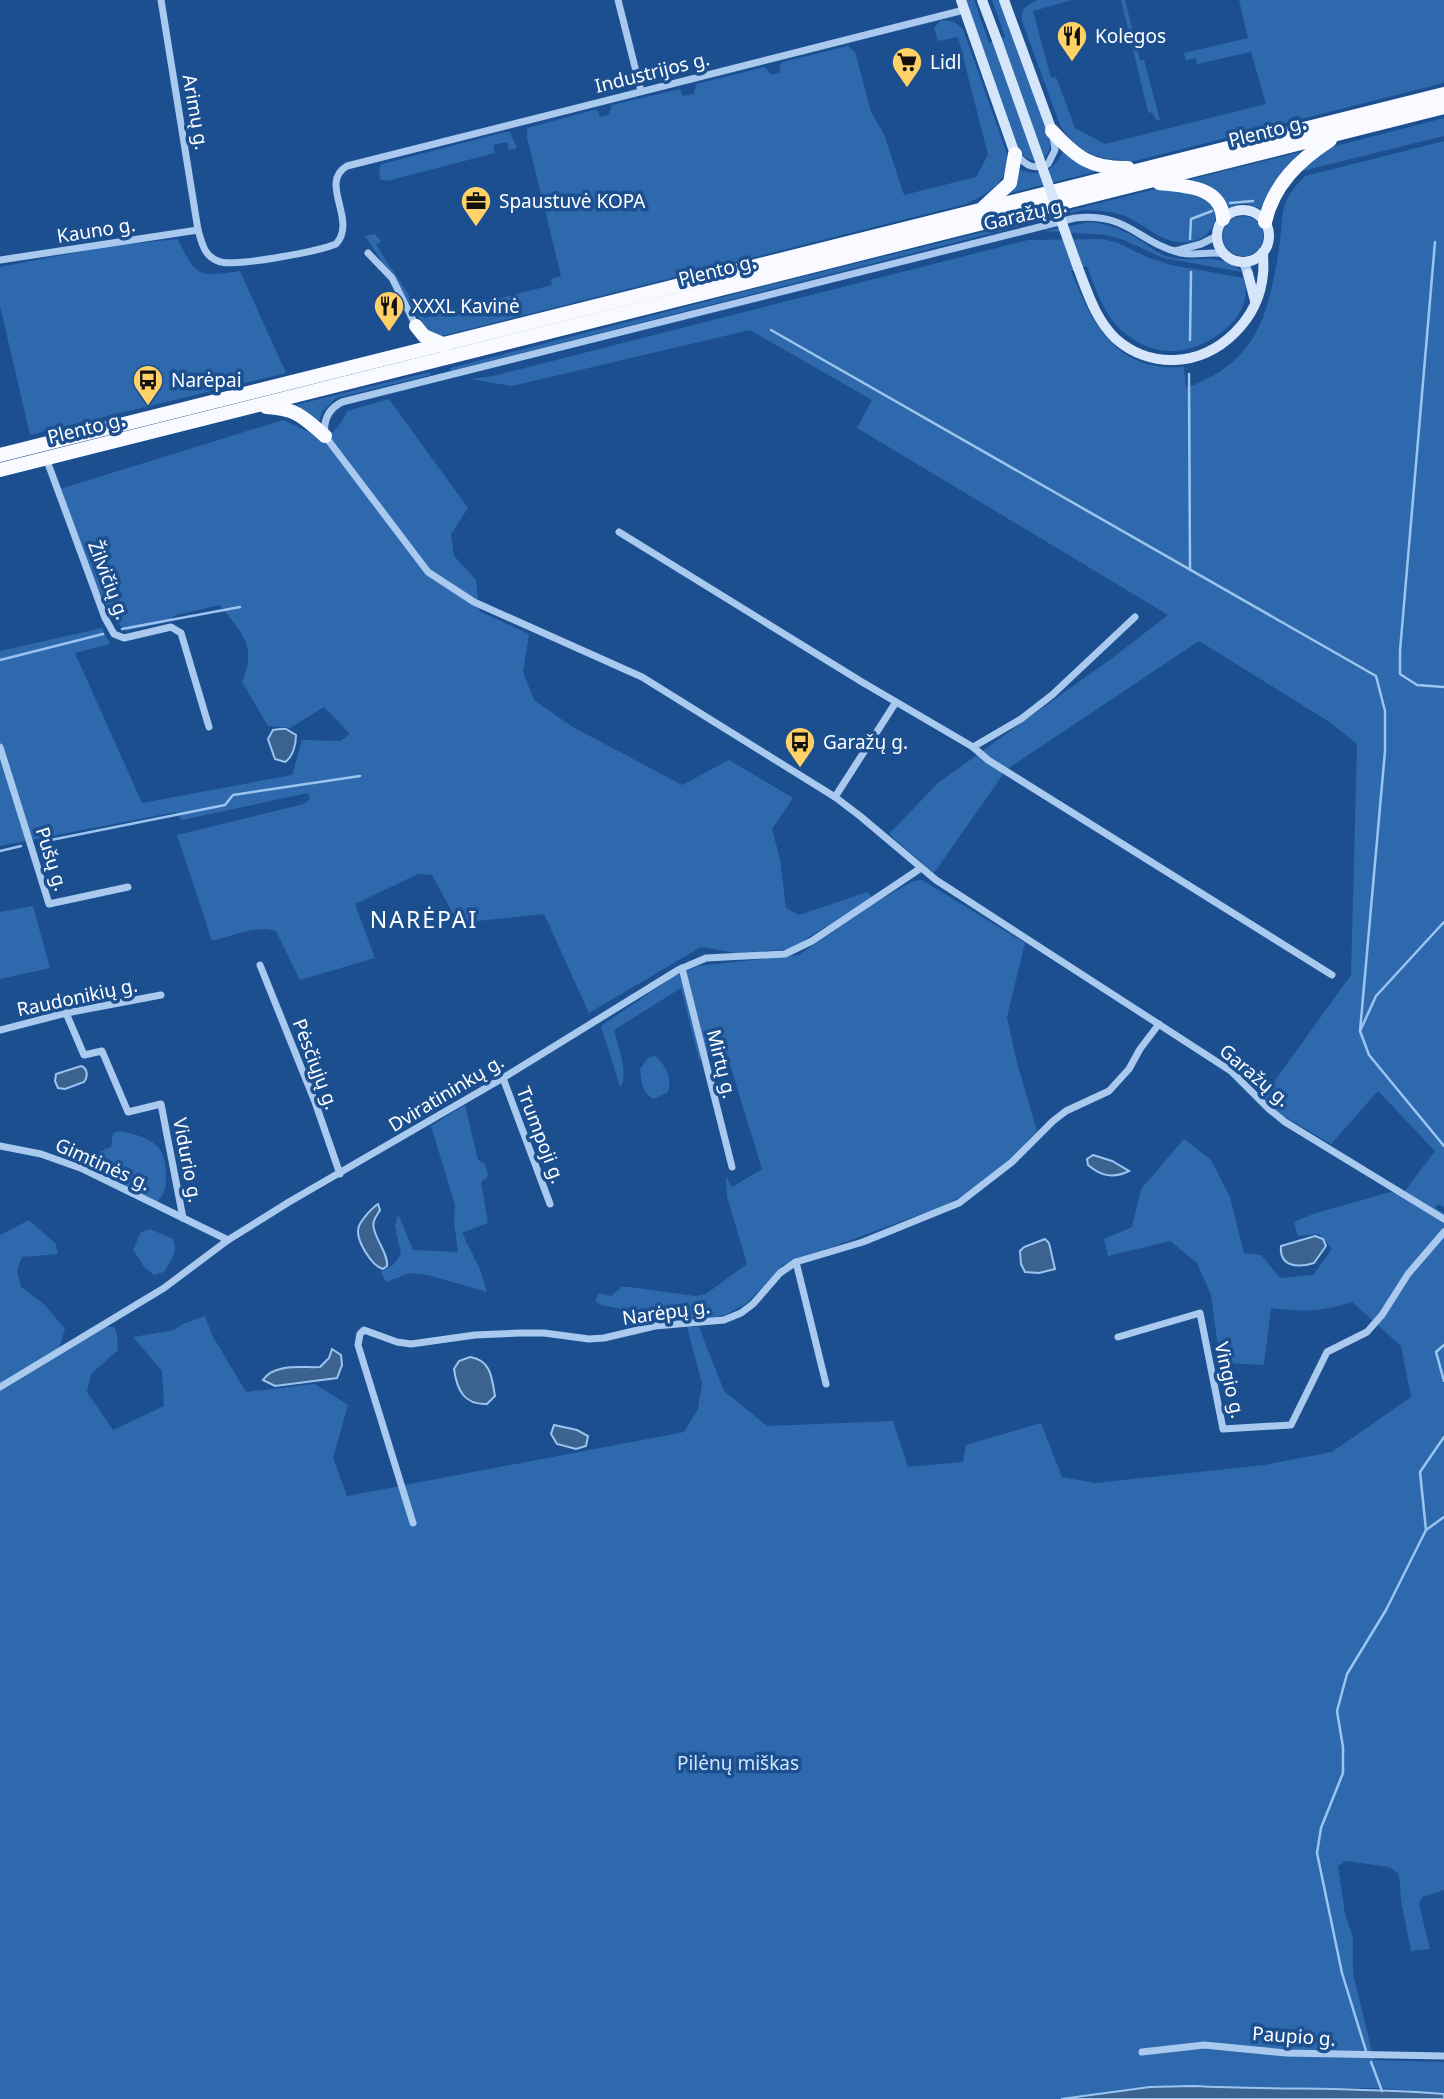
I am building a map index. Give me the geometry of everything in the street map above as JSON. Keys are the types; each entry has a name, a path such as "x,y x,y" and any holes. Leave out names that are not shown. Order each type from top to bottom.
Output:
{"highway":[{"name":"Plento g.","path":"0,470 1147,175 1444,94"},
{"name":"Plento g.","path":"0,455 981,210 1343,132 1444,107"},
{"path":"1052,131 1072,152 1089,163 1190,186 1212,195 1219,203 1223,219"},
{"path":"1265,222 1272,200 1293,167 1343,132"},
{"path":"981,210 1010,183 1015,154"},
{"path":"416,326 424,336 445,345"},
{"path":"402,356 414,339 416,326"},
{"path":"247,407 290,410 301,415 325,436"}],"main road":[{"path":"982,0 1078,268 1095,310 1107,330 1128,348 1155,359 1185,360 1214,350 1237,332 1255,301 1263,273 1263,252 1269,238 1265,222 1252,212 1244,210 1229,214 1223,219 1217,236 1224,254 1244,262 1251,261 1263,252"},
{"path":"1004,0 1052,131"},
{"path":"962,5 1015,154"},
{"path":"1248,274 1255,301"}],"street":[{"name":"Arimų g.","path":"161,0 198,230"},
{"path":"618,0 640,91"},
{"name":"Industrijos g.","path":"198,230 202,246 209,257 224,263 312,251 336,244 344,229 335,181 338,172 347,166 962,5"},
{"path":"1015,154 1031,167 1048,164 1054,157 1055,150 1052,131"},
{"name":"Garažų g.","path":"1224,254 1194,255 1175,251 1156,244 1125,224 1110,218 1075,218 342,402 333,407 327,415 325,436 428,572 439,581 474,602 642,677 835,797 936,880 1231,1071 1285,1122 1444,1219"},
{"name":"Kauno g.","path":"0,261 198,230"},
{"path":"1175,251 1201,244 1217,236"},
{"path":"368,253 392,278 416,326"},
{"path":"1244,262 1248,274"},
{"name":"Žilvičių g.","path":"46,458 105,618 114,634 124,638 171,627 181,633 209,727"},
{"path":"619,532 973,747 988,760 1332,975"},
{"path":"973,747 1021,719 1052,695 1135,617"},
{"path":"835,797 896,702"},
{"name":"Pušų g.","path":"0,747 49,904 128,887"},
{"name":"Dviratininkų g.","path":"0,1387 164,1288 228,1240 289,1202 503,1078 682,968 706,958 785,954 811,941 921,868"},
{"name":"Pėsčiųjų g.","path":"260,965 315,1102 340,1174"},
{"name":"Mirtų g.","path":"682,968 732,1167"},
{"name":"Raudonikių g.","path":"0,1030 66,1013 161,995"},
{"name":"Vidurio g.","path":"66,1013 84,1055 102,1051 128,1112 161,1104 183,1218"},
{"name":"Narėpų g.","path":"413,1523 358,1345 360,1334 364,1330 411,1344 475,1335 520,1333 604,1338 655,1326 724,1320 753,1304 779,1272 796,1262 863,1242 959,1203 1012,1162 1059,1116 1109,1091 1129,1069 1159,1024"},
{"name":"Trumpoji g.","path":"503,1078 550,1204"},
{"name":"Gimtinės g.","path":"0,1146 41,1154 83,1170 228,1240"},
{"name":"Vingio g.","path":"1118,1337 1200,1313 1223,1429 1291,1426 1328,1352 1367,1332 1382,1315 1408,1274 1444,1232"},
{"path":"796,1262 826,1384"},
{"name":"Paupio g.","path":"1142,2052 1204,2045 1286,2053 1444,2056"}],"green space":[{"path":"966,0 974,0 989,43 1005,37 992,0 1000,0 1050,140 1047,154 1039,160 1028,159 1017,149"},
{"path":"1038,0 1072,0 1033,11 1051,78 1056,77 1075,128 1105,144 1266,104 1251,52 1197,64 1196,58 1186,60 1184,53 1248,38 1239,0 1444,0 1444,83 1123,164 1122,160 1103,158 1086,152 1072,141 1060,125 1022,21 1025,8"},
{"path":"1121,0 1125,0 1140,60 1144,60 1160,120 1157,121 1152,113 1148,112"},
{"path":"941,20 954,22 963,29 1007,154 1007,164 1001,179 990,191 966,204 437,337 428,331 365,236 375,234 381,241 376,245 424,318 552,285 551,279 561,276 527,128 594,110 598,111 600,117 609,115 612,105 680,89 683,96 694,94 696,84 765,67 771,75 780,72 783,62 848,46 855,52 871,112 884,134 904,195 976,177 988,155 958,37 938,41 934,28"},
{"path":"1444,118 1444,136 1294,173 1331,147"},
{"path":"510,132 517,148 509,150 507,142 493,145 495,153 387,181 380,179 379,168 382,164"},
{"name":"Pilėnų miškas","path":"1444,141 1444,1207 1438,1204 1435,1208 1444,1213 1444,1890 1422,1897 1419,1904 1430,1949 1411,1951 1399,1874 1389,1867 1346,1861 1338,1866 1345,1914 1353,1938 1353,1973 1374,2060 1444,2062 1444,2094 1381,2088 1247,2089 1193,2086 1150,2087 1061,2099 0,2099 0,1391 106,1327 114,1327 118,1350 91,1374 87,1392 113,1430 164,1406 162,1371 133,1337 174,1330 205,1316 212,1335 246,1392 315,1384 348,1405 333,1458 347,1496 684,1432 698,1409 702,1383 687,1327 699,1327 724,1391 767,1426 893,1421 908,1467 963,1462 966,1445 1041,1423 1062,1477 1095,1483 1264,1465 1332,1452 1411,1397 1401,1346 1352,1302 1312,1310 1271,1308 1264,1365 1220,1363 1211,1295 1197,1263 1170,1241 1108,1256 1104,1239 1132,1227 1141,1189 1184,1139 1211,1160 1230,1197 1244,1253 1261,1255 1280,1278 1313,1275 1332,1249 1319,1234 1298,1236 1294,1222 1390,1192 1401,1196 1435,1151 1378,1091 1331,1144 1282,1115 1263,1097 1351,975 1357,744 1331,723 1199,641 1006,770 934,873 889,834 938,783 1168,615 857,428 872,400 750,330 512,386 471,379 493,376 1028,240 1101,239 1116,242 1171,265 1244,278 1246,293 1243,306 1225,330 1185,350 1164,351 1139,343 1116,325 1105,309 1087,266 1071,271 1092,317 1112,343 1139,361 1159,367 1184,367 1186,388 1210,378 1229,365 1255,335 1270,296 1275,274 1283,210 1290,195 1305,176"},
{"path":"1063,151 1098,171 1007,194 1020,170 1034,173 1046,171"},
{"path":"1300,152 1270,191 1261,209 1244,204 1227,209 1192,182 1192,179"},
{"path":"1173,188 1210,201 1217,214 1212,228 1203,237 1193,241 1173,241 1122,215 1083,210 451,371 450,368 765,286 1156,189"},
{"path":"1243,216 1257,222 1263,236 1257,250 1243,256 1229,250 1223,236 1229,222"},
{"path":"1090,222 1123,231 1165,256 1179,259 1215,259 1233,265 1242,272 1163,258 1106,235 1044,231"},
{"path":"178,239 190,261 200,272 216,274 240,271 286,373 30,435 0,306 0,267 110,246"},
{"path":"430,372 431,375 336,398 322,412 318,424 291,406"},
{"path":"389,399 468,508 451,534 454,556 476,580 479,611 529,634 523,672 534,700 571,726 682,785 729,760 793,798 772,829 780,859 786,908 799,915 867,892 872,898 790,949 736,953 701,947 589,1013 544,914 458,923 432,875 418,874 355,904 375,958 300,980 276,931 253,930 212,941 177,835 304,804 310,799 308,793 182,820 176,812 0,846 0,651 102,628 110,644 75,653 142,803 292,775 302,740 340,741 350,734 324,707 290,728 268,726 242,682 248,658 245,640 220,605 176,615 164,623 126,631 115,619 96,584 60,489 283,420 312,433 327,434 341,423 347,411"},
{"path":"922,880 1025,943 1007,1017 1037,1131 1009,1161 973,1190 946,1205 783,1265 746,1304 725,1315 702,1320 670,1318 601,1305 595,1301 599,1293 611,1296 622,1287 695,1296 706,1294 747,1264 727,1197 726,1177 732,1187 762,1169 726,1052 708,1053 699,1060 681,988 614,1030 624,1075 620,1087 601,1026 673,977 698,966 799,955 878,901 913,881"},
{"path":"33,906 50,968 0,979 0,912"},
{"path":"654,1056 666,1069 669,1082 668,1092 654,1099 644,1090 640,1069 648,1058"},
{"path":"465,1105 478,1160 485,1164 488,1176 481,1182 488,1223 462,1233 480,1269 487,1292 428,1275 410,1273 386,1282 381,1272 393,1265 401,1254 395,1226 398,1214 413,1250 458,1252 455,1205 431,1126"},
{"path":"121,1131 149,1140 164,1157 165,1188 157,1202 101,1176 89,1165 94,1154 111,1147 113,1133"},
{"path":"29,1220 56,1244 58,1254 22,1257 17,1271 21,1287 44,1304 65,1329 58,1351 0,1387 0,1235"},
{"path":"150,1229 173,1239 175,1249 164,1272 154,1275 145,1268 133,1250 141,1232"}],"shaded area":[{"path":"286,729 296,735 293,750 285,762 275,759 268,739 273,730"},
{"path":"81,1066 87,1073 84,1082 65,1089 58,1088 56,1074"},
{"path":"1093,1155 1112,1161 1129,1171 1112,1176 1098,1172 1088,1165 1087,1159"},
{"path":"378,1204 380,1210 373,1226 387,1261 387,1266 383,1269 374,1263 365,1251 358,1231 362,1220"},
{"path":"1315,1236 1323,1239 1326,1246 1314,1263 1296,1265 1286,1262 1281,1246"},
{"path":"1045,1239 1049,1243 1055,1269 1039,1273 1025,1272 1020,1251"},
{"path":"332,1349 341,1355 342,1365 337,1378 275,1386 263,1380 281,1369 320,1367 329,1358"},
{"path":"470,1357 482,1362 489,1371 495,1396 487,1404 467,1399 457,1383 454,1369 459,1361"},
{"path":"554,1425 577,1430 588,1436 586,1446 576,1449 557,1444 551,1434"},
{"path":"1150,2087 1413,2092 1444,2094 1444,2099 1061,2099"}],"waterway":[{"path":"1230,203 1253,201"},
{"path":"1190,239 1191,219 1212,211"},
{"path":"1435,242 1400,674 1417,685 1444,687"},
{"path":"1190,340 1191,272"},
{"path":"771,330 1376,676 1385,711 1385,751 1360,1031"},
{"path":"1189,374 1190,570"},
{"path":"122,629 240,607"},
{"path":"0,660 103,634"},
{"path":"41,842 225,805 233,795 360,776"},
{"path":"0,851 21,846"},
{"path":"1444,922 1376,996 1360,1031 1369,1055 1444,1146"},
{"path":"1444,1345 1436,1352 1444,1381"},
{"path":"1426,1530 1420,1472 1444,1437"},
{"path":"1366,2051 1342,1973 1317,1853 1321,1828 1343,1773 1343,1747 1337,1711 1347,1674 1386,1610 1426,1530 1444,1517"},
{"path":"1371,2062 1382,2091"}],"place":[{"name":"Kolegos","path":"1072,63"},
{"name":"Lidl","path":"907,89"},
{"name":"Spaustuvė KOPA","path":"476,228"},
{"name":"XXXL Kavinė","path":"389,333"},
{"name":"Narėpai","path":"148,407"},
{"name":"Garažų g.","path":"800,769"}],"district":[{"name":"NARĖPAI","path":"424,919"}]}
